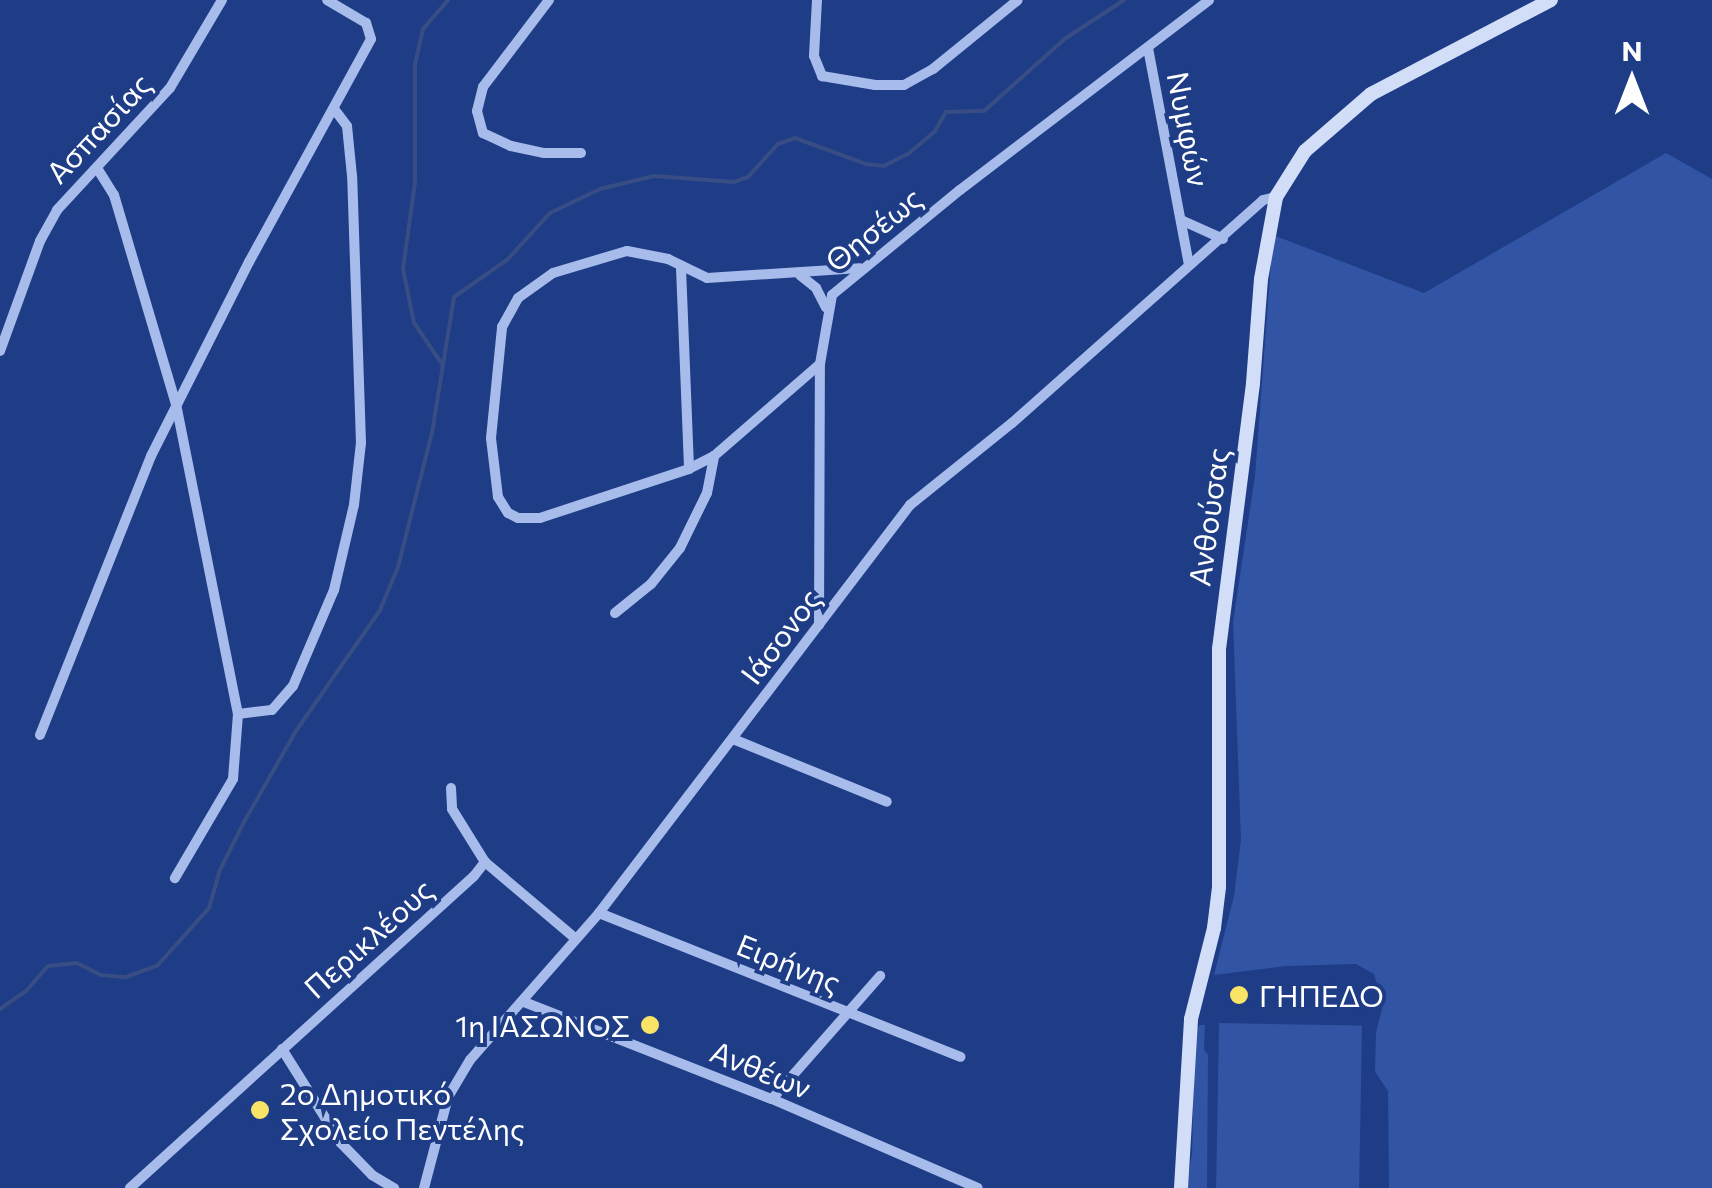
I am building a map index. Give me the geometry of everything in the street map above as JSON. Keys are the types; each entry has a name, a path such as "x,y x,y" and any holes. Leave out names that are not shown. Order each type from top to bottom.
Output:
{"street":[{"name":"Ασπασίας","path":"0,352 40,241 75,186 97,168 170,88 222,0"},
{"path":"40,735 176,404 371,39 366,23 327,0"},
{"path":"549,0 483,88 477,111 483,133 511,146 544,153 581,153"},
{"path":"816,0 814,56 822,76 875,86 904,84 933,69 1018,0"},
{"name":"Θησέως","path":"819,626 824,431 820,364 826,308 832,295 860,268 1209,0"},
{"name":"Ανθούσας","path":"1180,1188 1191,1020 1214,928 1219,887 1219,649 1251,401 1261,279 1276,196 1305,151 1371,94 1552,0"},
{"name":"Νυμφών","path":"1148,48 1189,265"},
{"path":"238,714 272,710 292,686 334,590 354,505 361,443 352,176 347,126 334,109"},
{"path":"97,168 114,194 150,330 176,404 238,714 233,779 175,878"},
{"name":"Ιάσονος","path":"424,1188 448,1097 470,1060 599,913 910,505 1012,423 1263,200 1276,196"},
{"name":"Νυμφών","path":"1181,220 1222,239"},
{"path":"820,364 714,456 689,469 577,507 526,519 502,506 492,460 502,327 518,298 574,263 627,251 668,259 707,278 800,275 860,268"},
{"path":"681,268 689,469"},
{"path":"800,275 816,288 826,308"},
{"path":"614,613 651,584 680,548 707,493 714,456"},
{"path":"733,739 887,802"},
{"path":"451,788 452,809 485,862 576,939"},
{"name":"Περικλέους","path":"130,1188 485,862"},
{"name":"Ειρήνης","path":"599,913 960,1057"},
{"path":"772,1099 844,1012 880,976"},
{"name":"Ανθέων","path":"524,1002 772,1099 978,1188"},
{"path":"282,1050 341,1143 372,1175 394,1188"}],"shaded area":[{"path":"1666,153 1712,179 1712,1188 1389,1188 1388,1091 1375,1072 1376,1032 1383,1005 1374,974 1356,964 1286,966 1214,975 1234,896 1241,840 1233,622 1255,476 1273,235 1424,293"},
{"path":"1219,1023 1362,1025 1359,1188 1216,1188"},
{"path":"1205,1025 1204,1050 1208,1055 1207,1188 1186,1188 1192,1154 1195,1031"}],"waterway":[{"path":"442,364 414,323 403,269 415,182 415,64 423,29 448,0"},
{"path":"0,1009 27,990 48,966 77,963 101,975 126,977 157,966 209,908 219,872 244,822 296,731 380,610 398,567 432,433 454,297 508,259 550,213 600,189 654,176 734,182 748,177 778,144 795,138 866,164 884,166 908,154 935,131 946,112 984,111 1066,38 1124,0"}],"place":[{"name":"ΓΗΠΕΔΟ","path":"1239,995"},
{"name":"1η ΙΑΣΩΝΟΣ","path":"650,1025"},
{"name":"2ο Δημοτικό Σχολείο Πεντέλης","path":"260,1110"}]}
